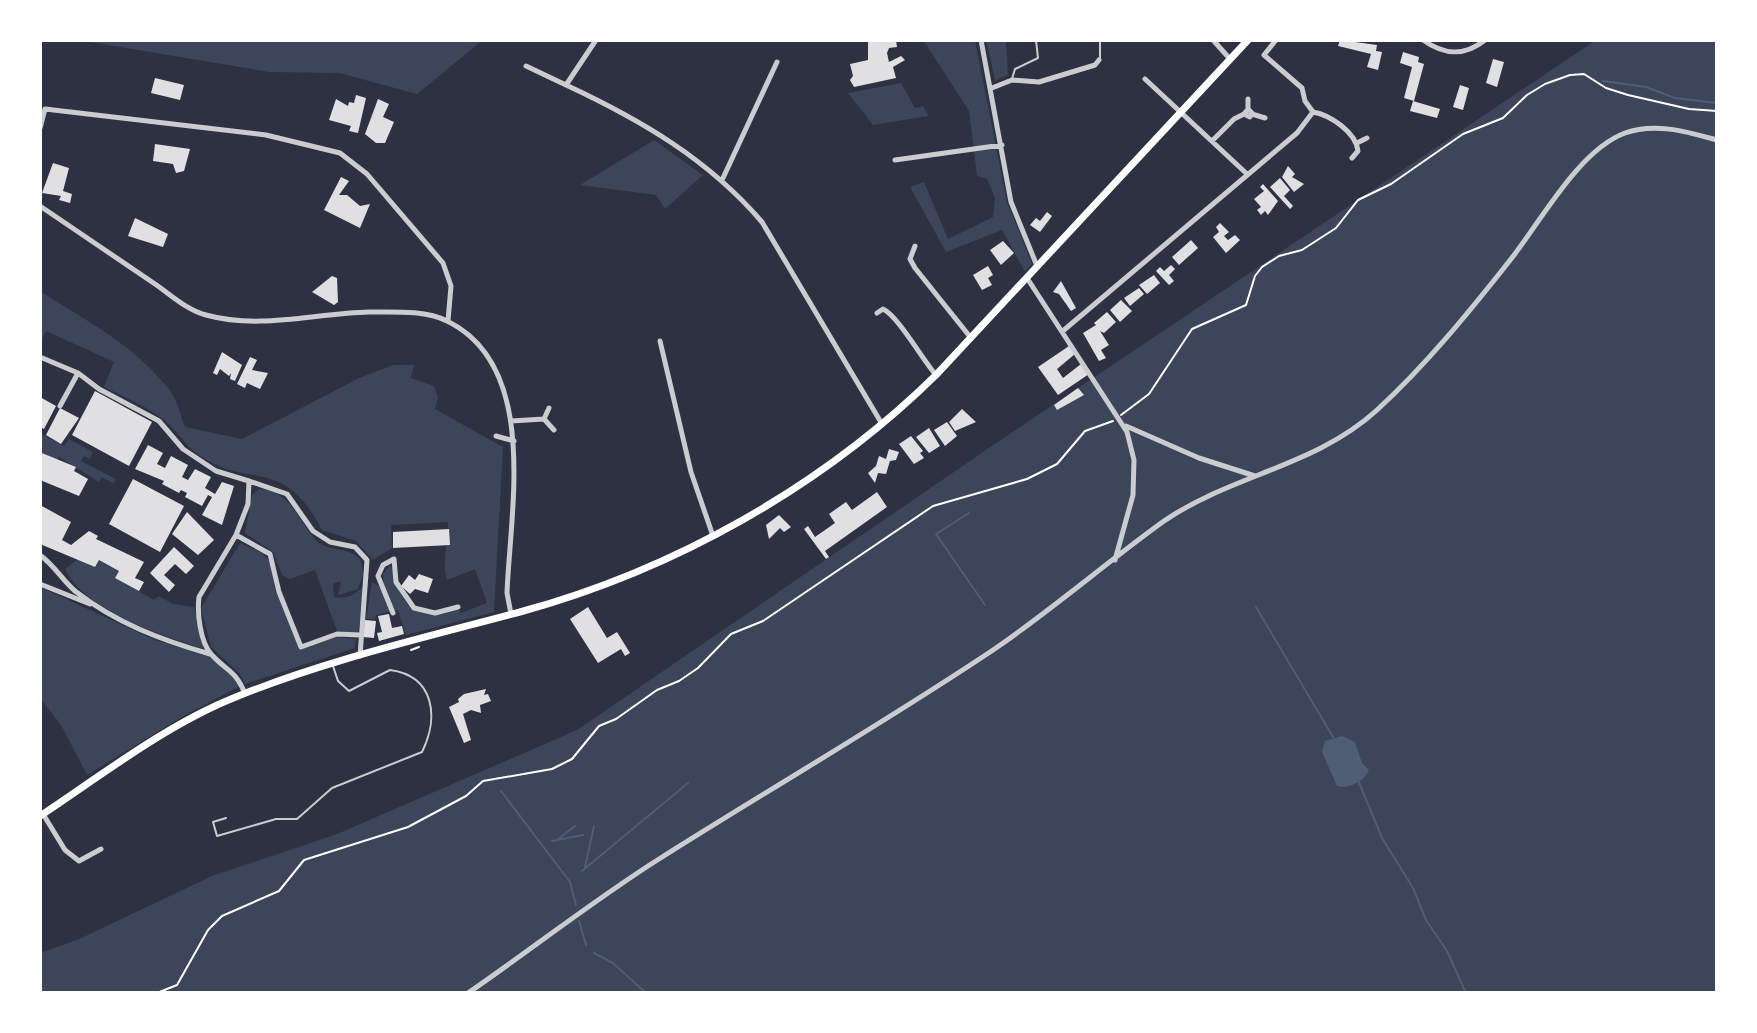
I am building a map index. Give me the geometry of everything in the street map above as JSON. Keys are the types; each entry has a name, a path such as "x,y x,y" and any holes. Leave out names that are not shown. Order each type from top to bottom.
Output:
{"main road":[{"path":"44,813 175,730 245,694 333,664 511,614 606,582 713,536 780,497 882,424 936,375 1248,40"}],"street":[{"path":"566,85 596,40"},
{"path":"981,40 1011,202 1038,266"},
{"path":"1213,40 1230,59"},
{"path":"1276,40 1264,55 1302,88 1312,115"},
{"path":"1423,40 1448,53 1470,50 1485,40"},
{"path":"992,88 1012,80 1039,82 1095,65 1099,60"},
{"path":"723,178 777,62"},
{"path":"526,66 620,110 723,178 762,222 882,424"},
{"path":"1145,79 1247,174"},
{"path":"1248,99 1248,113"},
{"path":"40,128 42,109 266,135 340,153 367,174 443,263 451,286 448,321"},
{"path":"1212,141 1234,119 1248,113 1265,118"},
{"path":"1312,115 1330,116 1357,143 1358,151 1352,158"},
{"path":"1064,330 1297,133 1312,115"},
{"path":"468,993 655,861 993,650 1166,520 1255,476 1316,452 1350,432 1378,409 1454,328 1579,169 1611,140 1641,129 1669,129 1717,140"},
{"path":"1357,143 1367,138"},
{"path":"895,160 1002,145"},
{"path":"40,206 197,313 210,317 266,320 369,312 426,315 448,321 498,371 511,421 514,441 507,593 511,614"},
{"path":"915,246 910,259 915,268 971,338"},
{"path":"1027,278 1125,426 1133,450 1134,481 1115,560"},
{"path":"877,313 883,309 891,312 912,346 936,375"},
{"path":"660,341 691,472 713,536"},
{"path":"40,357 78,373 99,389 159,421 183,449 204,463 287,494 322,539 355,547 367,560 368,578 360,656"},
{"path":"60,406 78,373"},
{"path":"544,419 549,408"},
{"path":"511,421 544,419"},
{"path":"544,419 554,430"},
{"path":"1125,426 1199,458 1255,476"},
{"path":"496,436 514,441"},
{"path":"211,654 197,608 199,597 236,535 248,504 249,481"},
{"path":"236,535 270,554 279,592 301,647 337,634 360,635"},
{"path":"40,555 94,605"},
{"path":"393,613 378,578 383,565 394,559 396,582 414,608 435,613 458,607"},
{"path":"368,578 378,578"},
{"path":"40,584 94,605 154,638 211,654 238,676 245,694"},
{"path":"44,813 65,850 79,861 101,849"}],"lane":[{"path":"1012,80 1015,69 1038,58 1036,40"},
{"path":"1099,60 1100,40"},
{"path":"226,818 213,822 217,836 276,819 297,819 332,788 422,752 433,720 428,696 417,680 390,670 349,691 338,681 333,664"}],"path":[{"path":"157,993 177,985 208,930 222,916 279,891 304,860 408,827 466,796 483,781 552,769 572,759 599,726 679,681 698,668 731,634 763,621 933,506 1027,479 1057,464 1085,431 1098,429 1119,417 1149,394 1192,329 1246,305 1255,276 1262,267 1279,256 1302,250 1336,228 1358,200 1391,184 1463,134 1503,118 1527,95 1545,84 1570,75 1584,74 1606,88 1628,95 1689,109 1717,111"}],"shaded area":[{"path":"78,40 483,40 417,94 339,73 269,72"},
{"path":"923,40 975,40 1007,202 1032,264 1025,272 1002,230 946,252 910,187 924,182 948,239 993,217 995,198 987,179 977,176 969,111"},
{"path":"986,40 1006,40 1008,75 995,81"},
{"path":"1596,40 1717,40 1717,993 40,993 40,953 77,940 212,876 337,834 577,730 983,452"},
{"path":"901,83 915,108 923,106 929,116 873,125 848,93"},
{"path":"654,140 703,175 665,209 656,195 580,185"},
{"path":"40,291 108,334 155,373 171,392 185,427 242,439 359,378 393,365 414,365 411,378 434,386 438,397 435,409 503,447 494,612 406,635 398,610 376,615 375,619 366,619 372,582 379,586 384,584 383,574 390,565 403,598 423,613 440,614 459,610 461,613 487,603 475,569 447,580 448,522 391,525 392,548 373,560 356,541 322,530 308,507 281,483 237,472 200,456 160,417 104,387 114,362 46,331 40,343"},
{"path":"42,434 64,446 69,439 93,452 90,459 84,456 81,461 116,479 114,484 102,477 99,482 59,457 57,460 40,451"},
{"path":"260,489 271,491 286,501 321,544 350,553 361,561 363,575 358,589 338,595 341,581 333,584 334,597 339,598 351,596 365,585 358,633 337,631 315,570 290,579 282,575 273,552 245,533 252,495"},
{"path":"240,543 262,553 270,562 276,593 299,648 335,637 356,639 355,648 245,684 240,674 211,647 201,608"},
{"path":"78,559 95,567 99,560 119,571 116,578 154,600 159,596 173,604 194,607 205,649 127,620 89,597 65,569"},
{"path":"40,587 155,640 208,656 236,677 240,686 87,775 61,725 40,698"},
{"path":"1342,736 1355,742 1362,763 1369,770 1360,781 1342,787 1337,786 1322,752 1325,741"}],"building":[{"path":"868,40 896,40 897,47 889,48 887,53 889,62 901,56 905,60 893,67 896,78 854,87 850,80 853,76 850,64 868,60"},
{"path":"1340,40 1377,45 1376,51 1382,52 1378,70 1367,67 1371,54 1338,46"},
{"path":"1403,52 1419,57 1418,62 1424,64 1414,101 1404,98 1412,67 1400,63"},
{"path":"1493,59 1504,62 1497,87 1486,83"},
{"path":"155,78 184,85 180,100 151,93"},
{"path":"1460,85 1469,88 1463,110 1453,107"},
{"path":"356,95 366,98 358,133 349,131 351,126 329,120 336,99 348,106 349,102 354,103"},
{"path":"378,99 389,104 383,117 394,122 385,143 376,143 365,134"},
{"path":"1413,101 1440,109 1437,118 1410,111"},
{"path":"155,144 190,149 184,171 176,173 173,164 153,161"},
{"path":"53,163 69,168 63,191 72,194 70,203 59,200 61,196 42,193"},
{"path":"1288,166 1295,174 1292,177 1304,184 1294,192 1282,177"},
{"path":"341,177 349,181 339,195 347,195 360,206 370,204 360,228 324,210"},
{"path":"1280,178 1290,190 1284,196 1293,206 1290,209 1270,187"},
{"path":"1263,184 1278,201 1268,215 1265,211 1261,215 1257,210 1261,207 1254,199 1264,191 1260,187"},
{"path":"1047,212 1052,216 1040,232 1030,225 1036,218 1040,221"},
{"path":"135,218 168,234 163,247 128,236"},
{"path":"1220,223 1229,232 1224,236 1228,240 1235,235 1240,240 1226,253 1213,237 1219,232 1216,227"},
{"path":"1191,240 1198,248 1179,265 1172,257"},
{"path":"1003,241 1014,253 1001,265 990,250"},
{"path":"1171,265 1175,269 1169,275 1174,281 1169,285 1156,271 1160,267 1164,271"},
{"path":"988,266 993,275 988,278 992,285 982,290 973,275"},
{"path":"1154,275 1160,283 1147,294 1139,285"},
{"path":"332,276 337,278 338,302 334,305 312,292"},
{"path":"1061,281 1076,308 1071,311 1059,294 1053,292"},
{"path":"1139,288 1144,294 1130,306 1124,298"},
{"path":"1121,300 1132,311 1120,322 1110,310"},
{"path":"1107,312 1116,322 1104,333 1100,331 1109,345 1101,350 1106,358 1099,361 1083,333 1096,325 1094,323"},
{"path":"1069,346 1075,354 1057,369 1063,378 1081,364 1089,374 1058,395 1038,367"},
{"path":"222,352 242,365 235,381 230,379 231,373 229,376 220,369 217,375 213,373"},
{"path":"250,357 257,360 252,370 268,373 260,389 247,383 245,388 237,384"},
{"path":"1078,388 1084,395 1057,410 1054,405"},
{"path":"95,391 152,422 129,466 72,435"},
{"path":"40,397 56,406 44,429 40,427"},
{"path":"60,408 79,418 61,444 46,435"},
{"path":"962,409 976,422 955,431 949,422"},
{"path":"947,422 957,436 945,446 934,430"},
{"path":"929,428 940,446 929,453 916,437"},
{"path":"911,436 923,451 920,453 924,458 914,464 899,444"},
{"path":"148,445 163,453 157,464 165,468 171,456 188,465 182,477 188,480 195,469 211,477 205,488 215,494 222,482 234,486 222,525 202,515 212,497 208,495 202,506 185,497 187,493 181,490 179,493 162,484 164,481 135,469"},
{"path":"889,449 899,452 896,460 890,461 886,474 878,473 875,483 868,473 876,466 879,456 886,459"},
{"path":"42,453 76,467 74,471 88,479 79,496 40,480"},
{"path":"133,479 184,506 160,552 109,524"},
{"path":"877,492 887,507 825,551 829,557 826,559 804,529 808,526 815,537 835,523 829,514 846,502 852,510"},
{"path":"40,505 71,522 62,540 71,545 89,531 98,536 96,539 144,562 135,578 144,582 139,591 115,578 119,571 99,560 95,567 40,544"},
{"path":"187,512 214,540 198,555 172,534"},
{"path":"779,515 791,527 784,532 780,528 769,539 766,525"},
{"path":"449,529 450,545 393,548 393,532"},
{"path":"174,547 194,566 186,574 175,564 164,575 175,585 169,592 150,573"},
{"path":"419,574 433,579 428,593 415,589 410,594 401,586 409,575 415,580"},
{"path":"588,607 607,638 617,632 630,653 625,656 621,649 598,663 570,619"},
{"path":"389,614 392,628 402,626 404,634 379,641 377,633 382,632 378,616"},
{"path":"365,620 376,621 374,638 363,637"},
{"path":"486,689 484,695 488,694 491,701 480,705 481,713 471,710 463,714 471,740 464,743 449,707 459,702 458,699 464,694"}],"waterway":[{"path":"1603,81 1646,87 1675,98 1717,103"},
{"path":"969,513 936,534 985,605"},
{"path":"1256,607 1333,737"},
{"path":"1336,743 1343,754"},
{"path":"1358,780 1382,838 1413,888 1426,920 1447,951 1466,993"},
{"path":"582,871 688,783"},
{"path":"501,791 570,882 576,905"},
{"path":"557,840 575,826"},
{"path":"585,867 594,826"},
{"path":"552,841 583,835"},
{"path":"579,921 586,945"},
{"path":"594,953 613,963 646,993"}]}
